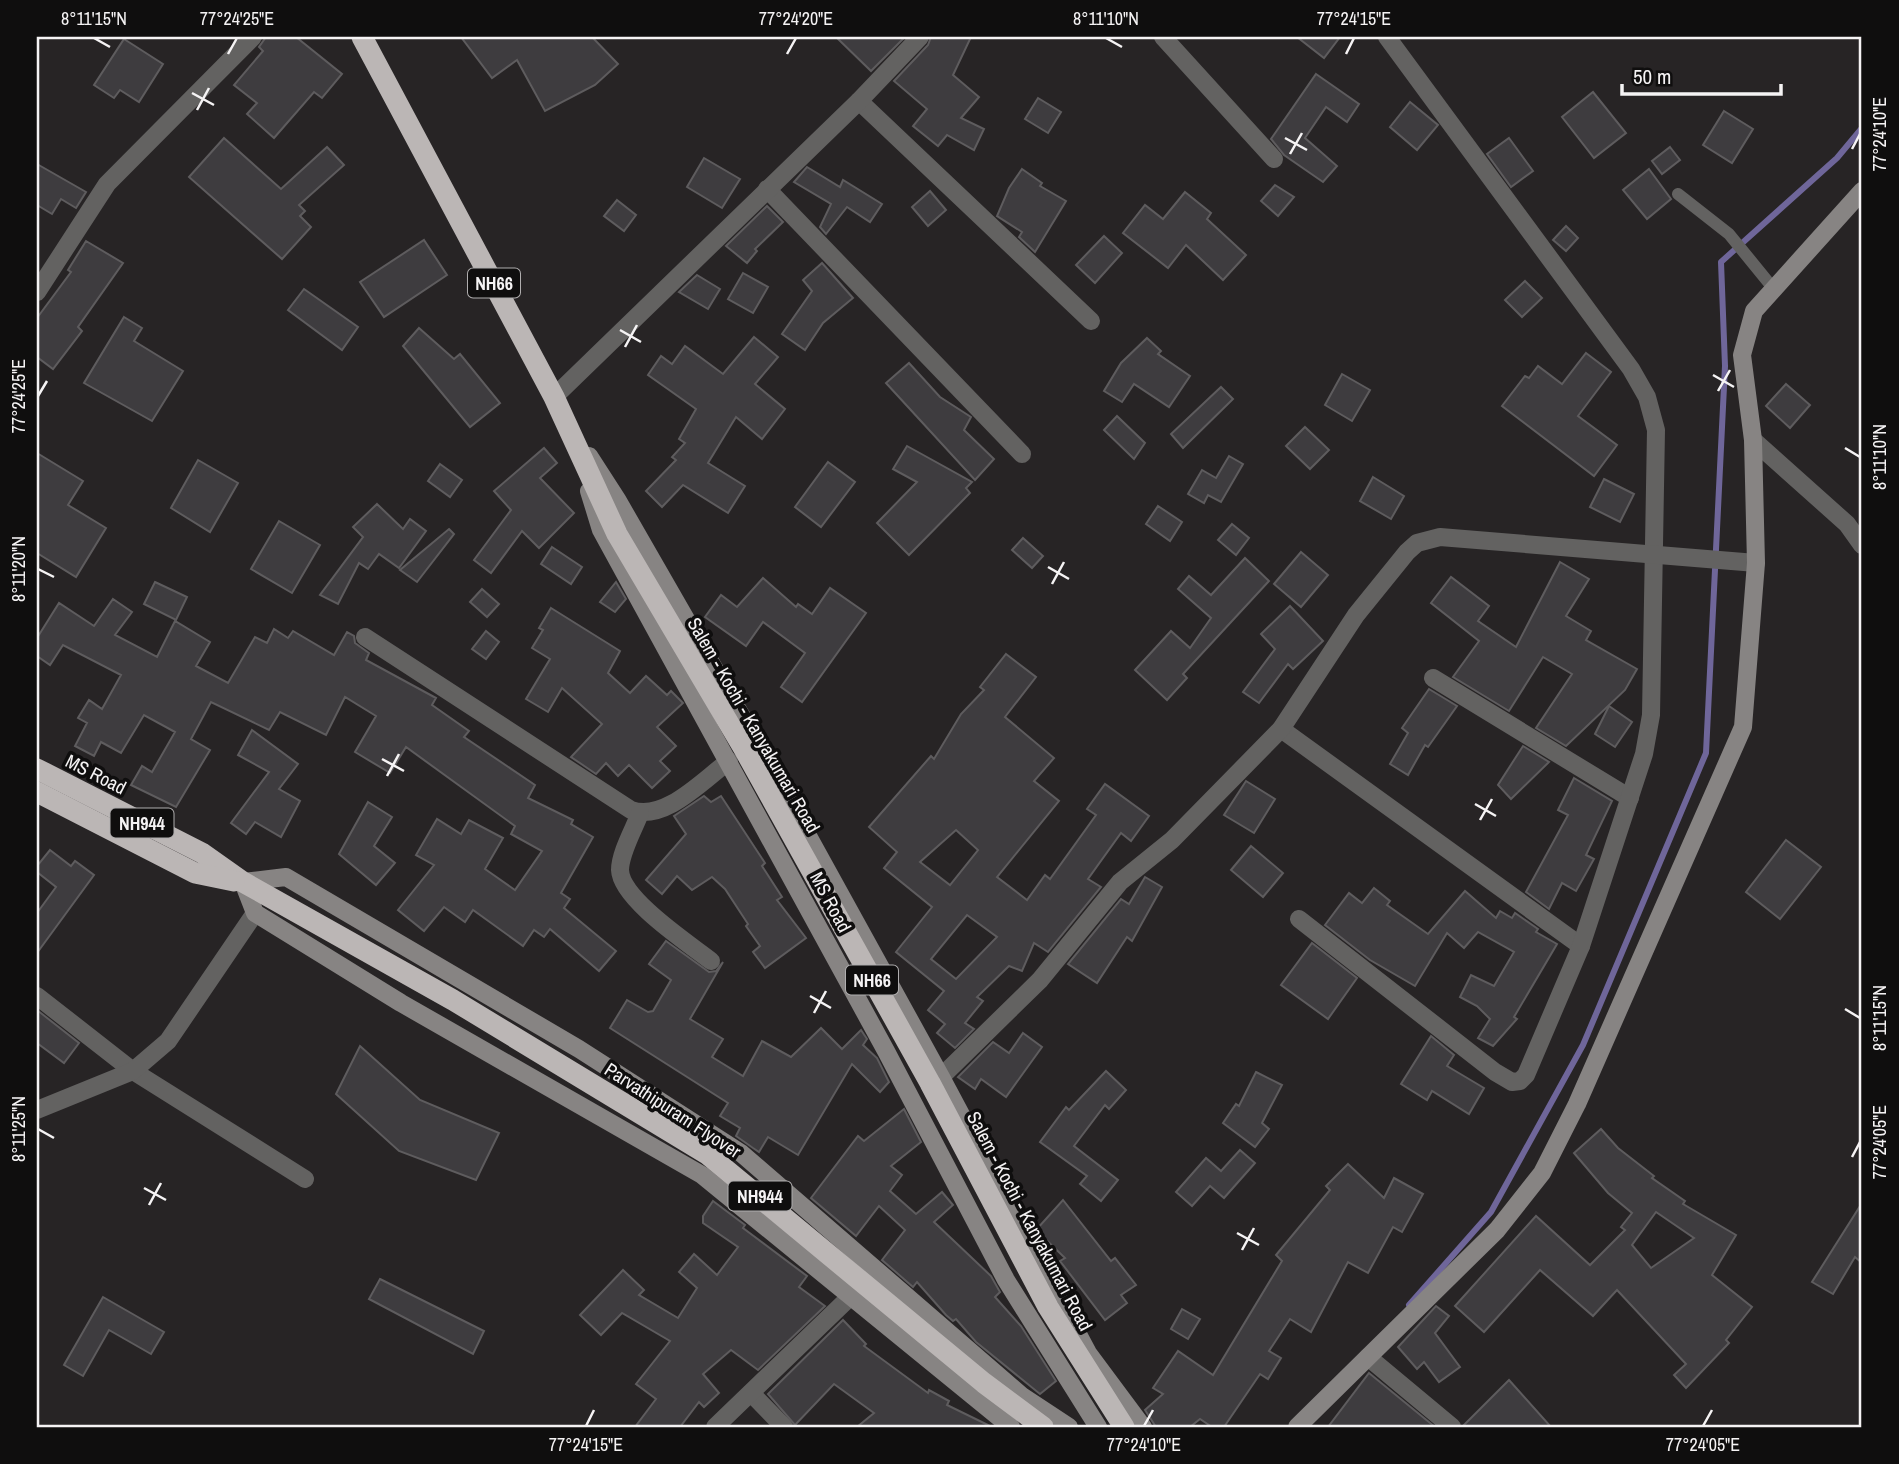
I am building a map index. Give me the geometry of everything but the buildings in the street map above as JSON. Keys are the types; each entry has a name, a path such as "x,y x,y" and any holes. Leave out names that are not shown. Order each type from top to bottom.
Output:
{"highway":[{"name":"Salem - Kochi - Kanyakumari Road","path":"362,37 568,424 617,534 744,749 930,1083 1048,1307 1124,1427"},
{"name":"MS Road","path":"37,769 202,853 243,882"},
{"name":"NH944","path":"37,792 195,873 243,882"},
{"name":"Parvathipuram Flyover","path":"243,882 453,1000 707,1154 984,1383 1043,1427"}],"street":[{"path":"37,292 107,184 253,37"},
{"path":"554,397 859,101 920,37"},
{"path":"1163,37 1274,159"},
{"path":"1299,919 1512,1082 1520,1081 1526,1075 1581,946 1644,754 1651,715 1656,430 1647,397 1631,369 1387,37"},
{"path":"859,101 1091,321"},
{"path":"767,189 1021,454"},
{"path":"1297,1427 1497,1230 1542,1173 1577,1104 1743,727 1756,563 1753,440 1742,355 1754,311 1862,191"},
{"path":"568,424 618,501 742,717 941,1077 1088,1353 1143,1427"},
{"name":"MS Road","path":"568,424 601,530 729,761 1006,1280 1098,1427"},
{"path":"1753,440 1847,524 1862,545"},
{"path":"941,1077 1040,980 1120,882 1172,840 1281,729 1356,615 1417,543 1440,537 1756,563"},
{"path":"365,637 622,805 640,813 661,810 729,761"},
{"path":"1433,678 1630,798"},
{"path":"1281,729 1581,946"},
{"path":"640,813 620,867 622,881 634,899 711,961"},
{"path":"1011,1427 702,1175 401,1003 255,913 243,882 286,877 687,1115 741,1153 1022,1396 1069,1427"},
{"path":"37,1110 133,1071 168,1041 255,913"},
{"path":"37,996 133,1071 305,1178"},
{"path":"715,1427 850,1297"},
{"path":"1368,1357 1452,1427"},
{"path":"751,1393 784,1427"}],"lane":[{"path":"1678,194 1729,234 1773,288"}],"waterway":[{"path":"1409,1305 1491,1212 1583,1045 1706,753 1725,366 1721,262 1837,158 1862,128"}]}
